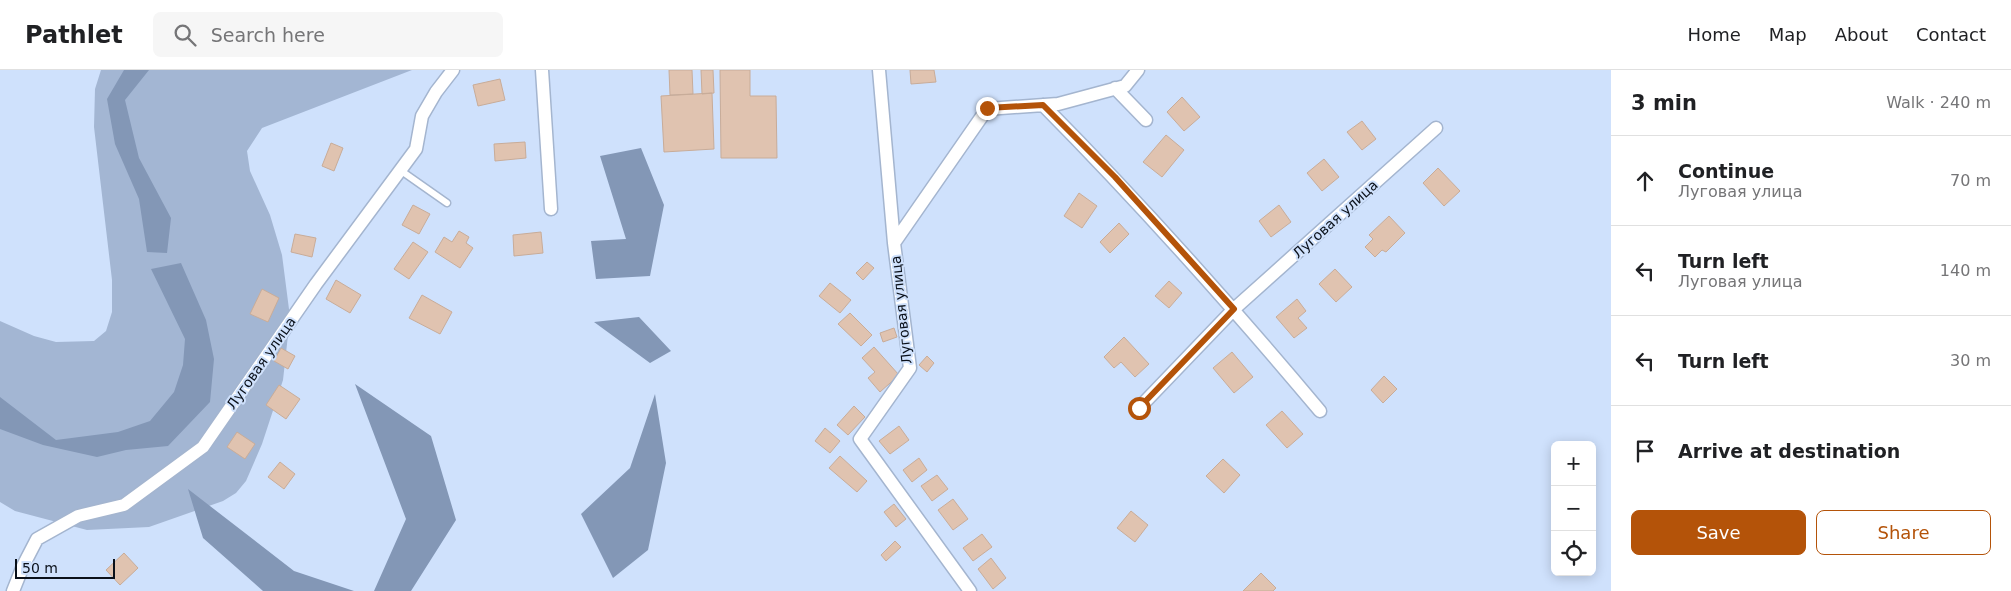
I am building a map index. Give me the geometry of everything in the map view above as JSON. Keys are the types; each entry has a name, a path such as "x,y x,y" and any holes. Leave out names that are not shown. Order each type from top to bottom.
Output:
{"street":[{"name":"Луговая улица","path":"13,591 37,539 78,516 124,506 203,447 316,284 416,149 422,116 436,92 453,70"},
{"path":"542,70 551,209"},
{"name":"Луговая улица","path":"879,70 894,243 910,368 860,439 970,591"},
{"path":"894,243 987,108 1058,104 1125,86 1138,70"},
{"path":"1115,88 1146,120"},
{"path":"1043,105 1115,177 1234,309 1320,411"},
{"name":"Луговая улица","path":"1139,408 1234,309 1436,128"}],"lane":[{"path":"400,170 447,204"}],"shaded area":[{"path":"101,70 412,70 262,128 247,151 250,171 270,215 282,255 290,317 283,380 262,444 246,481 236,493 223,501 149,527 87,530 15,511 0,502 0,321 34,336 56,342 94,341 106,331 112,312 112,280 94,127 95,89"},
{"path":"124,70 149,70 125,100 139,158 171,218 167,253 147,252 139,199 115,144 107,99"},
{"path":"641,148 664,205 650,276 596,279 591,241 626,239 600,156"},
{"path":"181,263 206,320 214,359 210,402 168,446 126,450 97,457 43,445 0,429 0,397 56,440 118,432 150,421 174,392 183,365 185,339 151,269"},
{"path":"639,317 671,351 650,363 594,322"},
{"path":"355,384 431,436 456,520 411,591 374,591 406,519"},
{"path":"655,394 666,463 648,550 613,578 581,514 630,468"},
{"path":"188,489 294,571 354,591 263,591 203,538"}],"building":[{"path":"669,70 692,70 693,94 670,95"},
{"path":"701,70 713,70 714,93 702,94"},
{"path":"720,70 750,70 750,96 776,96 777,158 721,158"},
{"path":"910,70 934,70 936,82 911,84"},
{"path":"500,79 505,100 478,106 473,85"},
{"path":"712,93 714,149 664,152 661,96"},
{"path":"1182,97 1200,117 1184,131 1167,112"},
{"path":"1362,121 1376,139 1362,150 1347,132"},
{"path":"1166,135 1184,150 1162,177 1143,162"},
{"path":"525,142 526,158 495,161 494,144"},
{"path":"331,143 343,148 334,171 322,166"},
{"path":"1324,159 1339,177 1322,191 1307,173"},
{"path":"1438,168 1460,191 1444,206 1423,183"},
{"path":"1079,193 1097,206 1082,228 1064,216"},
{"path":"413,205 430,214 419,234 402,225"},
{"path":"1279,205 1291,222 1271,237 1259,221"},
{"path":"1389,216 1405,233 1386,252 1382,250 1375,257 1365,247 1373,239 1369,235"},
{"path":"1119,223 1129,234 1110,253 1100,242"},
{"path":"459,231 469,237 466,243 473,248 460,268 435,252 444,237 452,242"},
{"path":"541,232 543,253 514,256 513,235"},
{"path":"295,234 316,238 312,257 291,252"},
{"path":"413,242 428,252 409,279 394,269"},
{"path":"867,262 874,268 863,280 856,273"},
{"path":"1335,269 1352,287 1336,302 1319,284"},
{"path":"336,280 361,295 350,313 326,299"},
{"path":"1169,281 1182,293 1169,308 1155,296"},
{"path":"830,283 851,300 840,313 819,296"},
{"path":"262,289 279,298 268,322 250,314"},
{"path":"422,295 452,312 440,334 409,318"},
{"path":"1297,299 1306,311 1298,318 1307,328 1294,338 1276,317"},
{"path":"850,313 872,335 861,346 838,324"},
{"path":"894,328 897,337 883,342 880,333"},
{"path":"1124,337 1149,364 1135,377 1121,362 1114,368 1104,357"},
{"path":"874,347 899,375 880,392 868,378 875,372 862,358"},
{"path":"281,348 295,356 288,369 274,361"},
{"path":"1232,352 1253,377 1234,393 1213,368"},
{"path":"927,356 934,363 927,372 919,365"},
{"path":"1384,376 1397,389 1383,403 1371,390"},
{"path":"279,385 300,399 286,419 266,405"},
{"path":"854,406 865,417 848,435 837,425"},
{"path":"1282,411 1303,434 1287,448 1266,425"},
{"path":"899,426 909,440 890,454 879,441"},
{"path":"825,428 840,441 830,453 815,441"},
{"path":"237,432 255,444 245,459 227,447"},
{"path":"840,456 867,481 857,492 829,468"},
{"path":"919,458 927,470 912,482 903,470"},
{"path":"1223,459 1240,475 1224,493 1206,476"},
{"path":"280,462 295,474 284,489 268,477"},
{"path":"937,475 948,489 932,501 921,486"},
{"path":"953,499 968,519 953,530 938,510"},
{"path":"894,504 906,519 896,527 884,512"},
{"path":"1131,511 1148,525 1135,542 1117,528"},
{"path":"982,534 992,547 973,561 963,548"},
{"path":"895,541 901,547 886,561 881,555"},
{"path":"124,553 138,568 120,585 106,570"},
{"path":"991,558 1006,578 993,589 978,569"},
{"path":"1261,573 1276,588 1273,591 1243,591"}],"route":[{"path":"987,108 1043,105 1115,177 1234,309 1139,408"}]}
